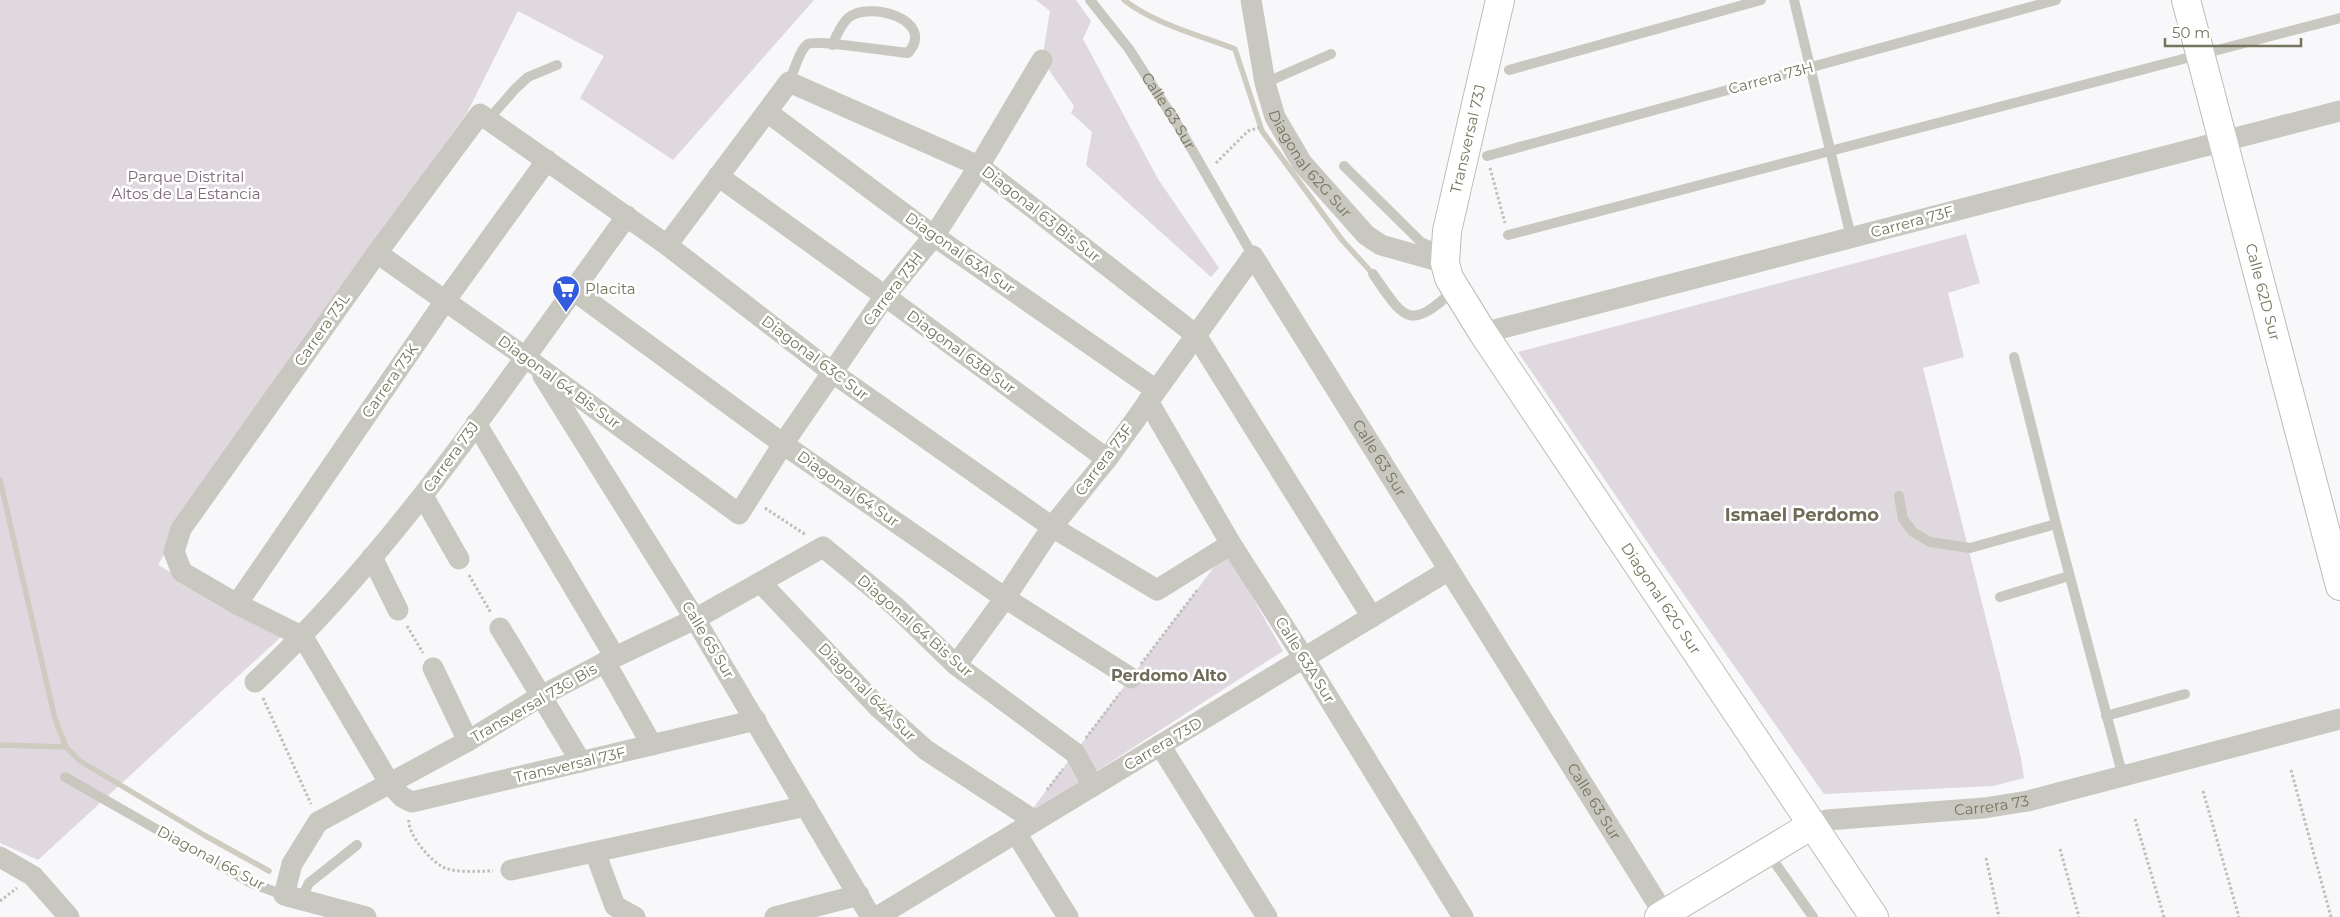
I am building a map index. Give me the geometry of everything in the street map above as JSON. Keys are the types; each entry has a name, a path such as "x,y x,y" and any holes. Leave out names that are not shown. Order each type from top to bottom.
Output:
{"street":[{"name":"Diagonal 62G Sur","path":"1251,0 1265,83 1275,116 1302,163 1366,235 1381,245 1449,271 1483,333 1874,917"},
{"name":"Transversal 73J","path":"1449,271 1447,231 1500,0"},
{"name":"Calle 62D Sur","path":"2186,0 2340,586"},
{"name":"Carrera 73H","path":"745,506 783,444 885,296 934,236 980,166 1042,60"},
{"path":"667,245 789,82"},
{"name":"Diagonal 63 Bis Sur","path":"789,82 980,166 1196,335 1372,617"},
{"name":"Carrera 73F","path":"1483,333 2340,111"},
{"name":"Diagonal 63A Sur","path":"767,112 1152,396"},
{"name":"Diagonal 63C Sur","path":"484,117 667,245 833,374 1052,527 1157,590 1231,544"},
{"name":"Carrera 73L","path":"237,604 182,572 174,552 181,529 377,253 484,117"},
{"name":"Carrera 73K","path":"237,604 445,301 547,160"},
{"name":"Diagonal 63B Sur","path":"718,176 1107,459"},
{"name":"Carrera 73J","path":"255,682 303,637 372,557 423,496 476,423 531,362 573,290 627,216"},
{"name":"Diagonal 64 Bis Sur","path":"377,253 531,362 745,506"},
{"name":"Carrera 73F","path":"956,664 1005,598 1052,527 1107,459 1253,256"},
{"name":"Calle 63 Sur","path":"1253,256 1663,916"},
{"name":"Diagonal 64 Sur","path":"573,290 783,444 1005,598 1131,678"},
{"name":"Calle 65 Sur","path":"531,362 695,619 871,917"},
{"name":"Calle 63A Sur","path":"1152,396 1231,544 1304,658 1463,917"},
{"path":"476,423 610,660 652,745"},
{"path":"423,496 459,560"},
{"name":"Diagonal 64 Bis Sur","path":"823,547 896,608 956,664 1075,753 1093,786"},
{"name":"Transversal 73G Bis","path":"318,822 468,740 541,696 695,619 823,547"},
{"path":"372,557 398,610"},
{"name":"Carrera 73D","path":"877,917 1449,570"},
{"name":"Diagonal 64A Sur","path":"761,583 879,708 926,750 1035,821"},
{"path":"237,604 303,637 390,784 402,798 412,802"},
{"path":"500,628 581,762"},
{"path":"432,668 468,740"},
{"name":"Carrera 73","path":"1663,916 1812,825 1827,820 2007,805 2123,777 2340,719"},
{"name":"Transversal 73F","path":"412,802 756,720"},
{"path":"1160,746 1267,917"},
{"path":"511,870 806,806"},
{"path":"293,897 292,864 318,822"},
{"path":"1016,833 1068,917"},
{"path":"595,852 615,906 635,917"},
{"path":"0,857 33,876 69,917"},
{"path":"775,917 858,895"},
{"name":"Diagonal 66 Sur","path":"293,897 366,917"}],"lane":[{"name":"Calle 63 Sur","path":"1090,0 1129,49 1206,173 1253,256"},
{"path":"1509,70 1762,0"},
{"path":"1794,0 1851,237"},
{"name":"Carrera 73H","path":"1487,156 2056,0"},
{"path":"789,82 802,50 807,44 814,42 832,45 908,53 913,47 914,36 910,24 903,18 869,12 850,17 840,29 832,45"},
{"path":"1508,235 2340,18"},
{"path":"1265,83 1331,54"},
{"path":"484,117 528,77 557,65"},
{"path":"1344,166 1449,271 1428,311 1416,316 1407,316 1398,309 1372,274"},
{"path":"2014,358 2069,576 2123,777"},
{"path":"1899,496 1903,519 1913,532 1930,542 1970,548 2056,524"},
{"path":"2000,597 2069,576"},
{"path":"2106,716 2185,694"},
{"name":"Diagonal 66 Sur","path":"65,776 251,883 293,897"},
{"path":"293,897 357,845"},
{"path":"1767,852 1813,917"}],"path":[{"path":"1206,173 1248,131"},
{"path":"1487,156 1508,235"},
{"path":"745,506 823,547"},
{"path":"459,560 500,628"},
{"path":"398,610 432,668"},
{"path":"255,682 318,822"},
{"path":"2291,770 2331,917"},
{"path":"2202,791 2239,917"},
{"path":"412,802 408,825 419,846 445,868 475,871 511,870"},
{"path":"2135,819 2164,917"},
{"path":"2060,849 2079,917"},
{"path":"1986,858 1999,917"}],"green space":[{"name":"Parque Distrital Altos de La Estancia","path":"0,0 814,0 673,160 580,98 604,56 518,11 467,113 374,242 198,495 158,565 283,635 38,860 0,843"},
{"path":"1036,0 1076,0 1091,21 1083,39 1158,179 1219,268 1211,277 1086,165 1092,132 1071,113 1074,106 1042,60 1050,11"},
{"path":"1966,234 1980,283 1948,293 1964,357 1923,368 2021,758 2024,778 1993,786 1824,794 1654,552 1518,352"},
{"path":"1226,551 1283,651 1027,816"}],"waterway":[{"path":"1124,0 1149,16 1235,49 1262,131 1342,240 1373,274"},
{"path":"0,480 55,719 66,747 80,761 204,835 269,871"},
{"path":"0,745 66,747"}],"place":[{"name":"Placita","path":"566,313"}],"district":[{"name":"Ismael Perdomo","path":"1802,515"},
{"name":"Perdomo Alto","path":"1169,675"}]}
